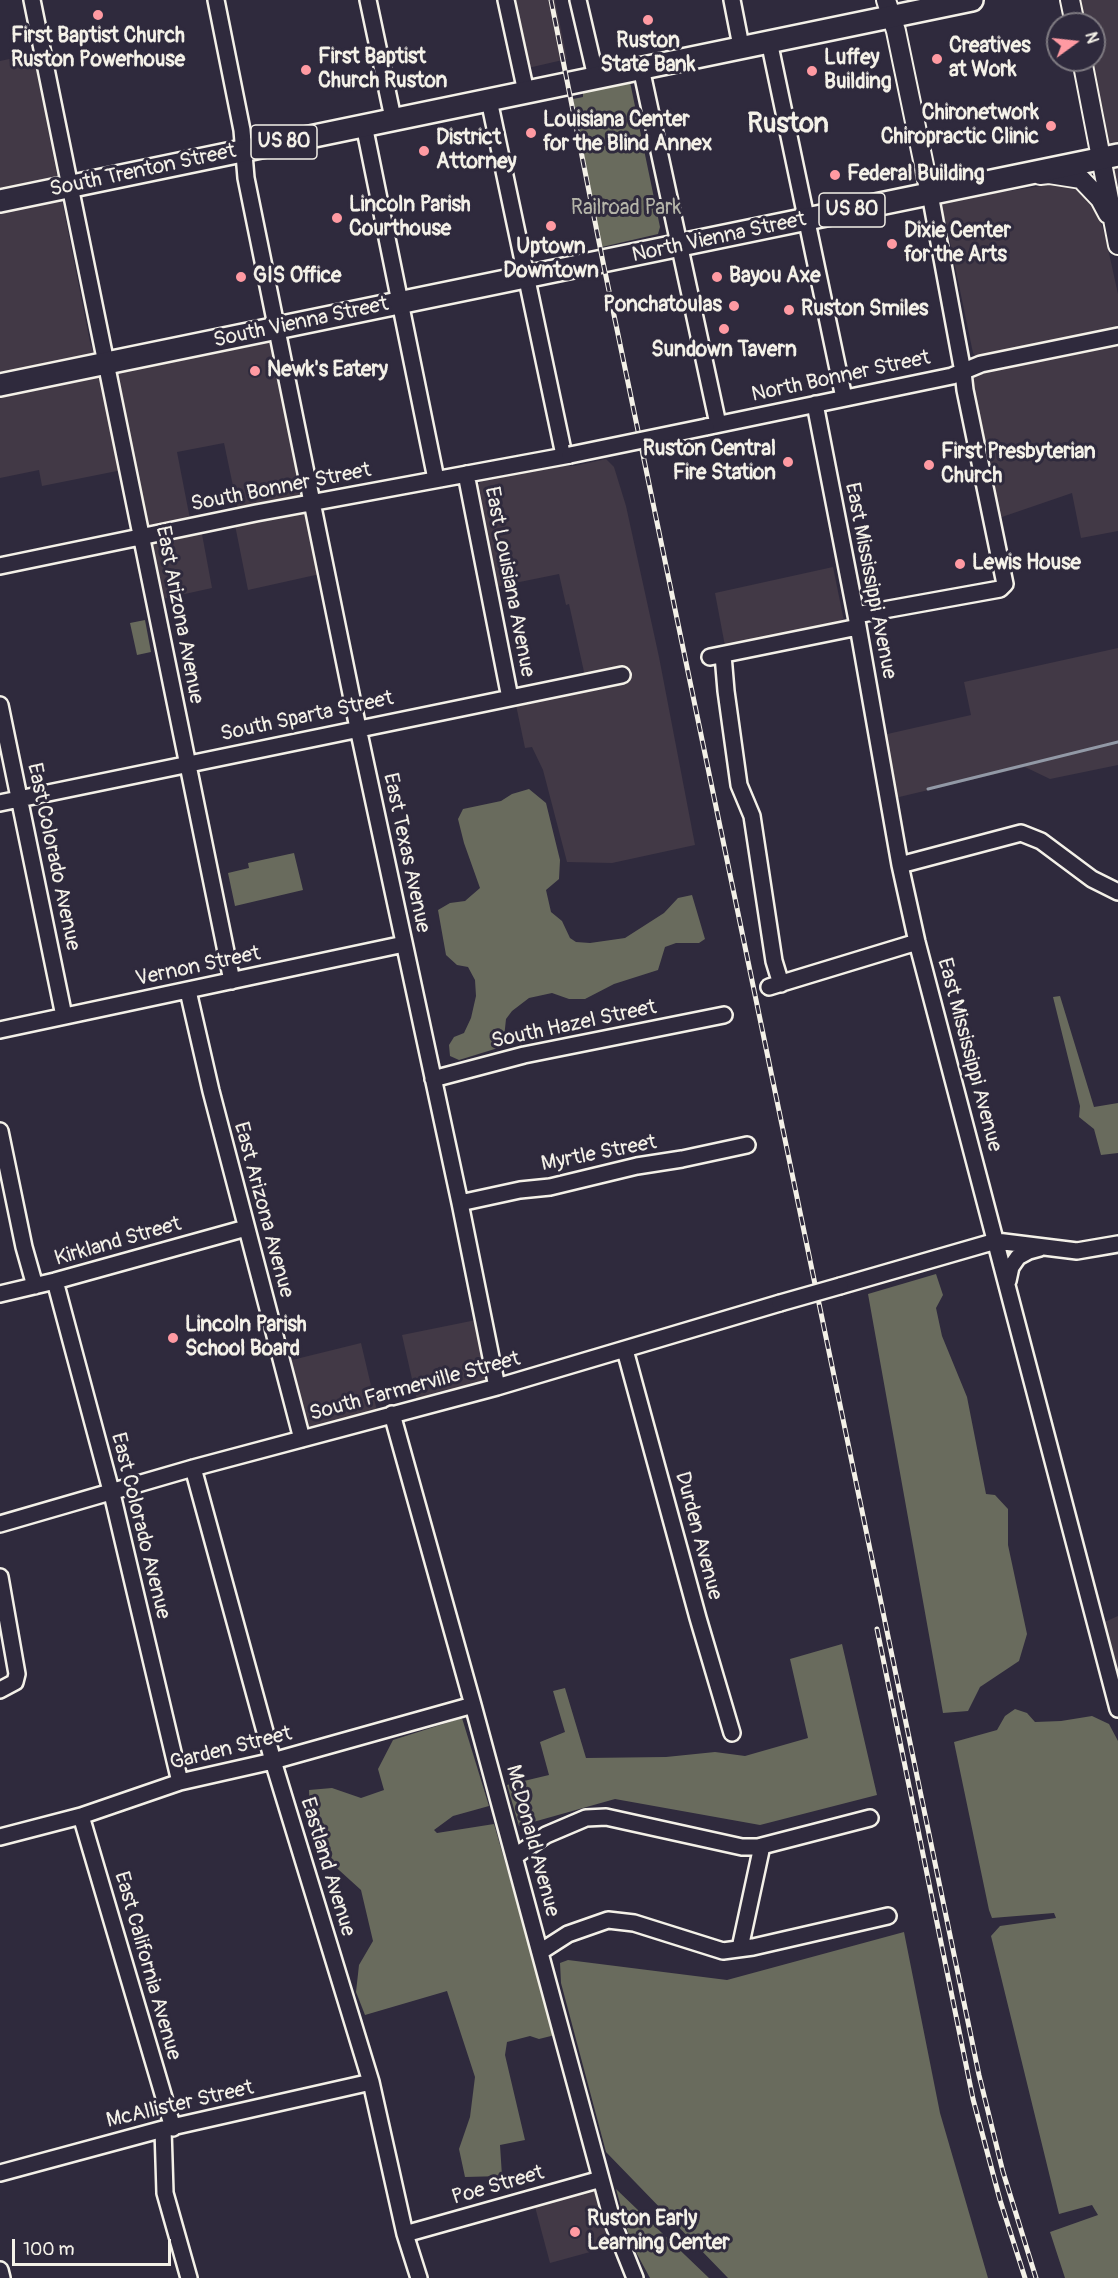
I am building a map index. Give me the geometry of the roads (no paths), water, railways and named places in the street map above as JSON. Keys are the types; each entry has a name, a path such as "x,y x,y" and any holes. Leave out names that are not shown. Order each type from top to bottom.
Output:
{"highway":[{"name":"US 80","path":"596,77 769,41 888,8 972,0"},
{"name":"South Trenton Street","path":"0,201 596,77"},
{"name":"North Vienna Street","path":"603,261 1110,157"},
{"name":"South Vienna Street","path":"0,385 603,261"}],"main road":[{"path":"888,8 896,31 930,194"},
{"path":"1085,72 1110,157 1114,225 1118,245"},
{"path":"1011,177 1049,174 1081,179 1100,199 1114,225"}],"street":[{"name":"East Arizona Avenue","path":"33,0 232,981"},
{"name":"East Texas Avenue","path":"216,0 242,130 246,178 276,328 496,1387"},
{"path":"368,0 393,118"},
{"path":"506,0 526,92"},
{"path":"578,0 596,77"},
{"path":"732,0 741,46"},
{"path":"769,41 844,398"},
{"path":"641,68 680,246 712,425"},
{"path":"489,100 526,278 567,455"},
{"path":"364,125 436,479"},
{"path":"917,942 775,986 774,961 752,816 739,785 726,691 717,656 857,621 1000,589 1005,584 964,390 963,372 930,194"},
{"name":"North Bonner Street","path":"567,455 844,398 963,372 981,364 1118,336"},
{"name":"East Mississippi Avenue","path":"815,404 857,621 900,866 917,942 1118,1709"},
{"name":"South Bonner Street","path":"0,566 567,455"},
{"name":"East Louisiana Avenue","path":"466,474 510,698"},
{"name":"South Sparta Street","path":"0,803 622,675"},
{"name":"East Colorado Avenue","path":"0,705 64,1016"},
{"path":"900,866 1021,833 1041,841 1092,879 1118,892"},
{"name":"Vernon Street","path":"0,1030 404,944"},
{"name":"East Arizona Avenue","path":"188,991 206,1073 302,1439"},
{"name":"South Hazel Street","path":"433,1079 524,1055 724,1015"},
{"path":"0,1131 24,1247 35,1286"},
{"name":"Myrtle Street","path":"459,1203 520,1190 550,1187 637,1166 747,1145"},
{"name":"Kirkland Street","path":"0,1294 246,1228"},
{"path":"996,1241 1077,1251 1118,1244"},
{"name":"South Farmerville Street","path":"0,1524 194,1468 496,1387 996,1241"},
{"path":"1009,1290 1009,1272 1014,1261 1021,1254 1044,1247"},
{"name":"East Colorado Avenue","path":"55,1281 111,1491 180,1782"},
{"name":"Durden Avenue","path":"625,1350 698,1618 732,1733"},
{"name":"McDonald Avenue","path":"392,1414 613,2223 635,2278"},
{"name":"Eastland Avenue","path":"194,1468 273,1761 371,2082 405,2234 419,2278"},
{"path":"0,1577 17,1674 15,1682 0,1690"},
{"name":"Garden Street","path":"0,1835 81,1816 180,1782 273,1761 473,1705"},
{"name":"East California Avenue","path":"81,1816 168,2129 165,2193 189,2278"},
{"path":"514,1857 564,1827 586,1818 606,1817 742,1847 762,1846 870,1818"},
{"path":"740,1948 762,1846"},
{"path":"540,1952 568,1934 608,1920 634,1923 723,1951 888,1916"},
{"name":"McAllister Street","path":"0,2173 168,2129 371,2082"},
{"name":"Poe Street","path":"405,2234 601,2179"},
{"path":"0,2270 2,2278"}],"waterway":[{"path":"928,789 1118,742"}],"railway":[{"path":"551,0 603,262 979,2075 1003,2172 1036,2278"},
{"path":"877,1629 973,2099 1000,2200 1025,2278"}],"place":[{"name":"First Baptist Church Ruston Powerhouse","path":"98,15"},
{"name":"Ruston State Bank","path":"648,20"},
{"name":"Creatives at Work","path":"937,59"},
{"name":"First Baptist Church Ruston","path":"306,70"},
{"name":"Luffey Building","path":"812,71"},
{"name":"Chironetwork Chiropractic Clinic","path":"1051,126"},
{"name":"Louisiana Center for the Blind Annex","path":"531,133"},
{"name":"District Attorney","path":"424,151"},
{"name":"Federal Building","path":"835,175"},
{"name":"Lincoln Parish Courthouse","path":"337,218"},
{"name":"Uptown Downtown","path":"551,226"},
{"name":"Dixie Center for the Arts","path":"892,244"},
{"name":"GIS Office","path":"241,277"},
{"name":"Bayou Axe","path":"717,277"},
{"name":"Ponchatoulas","path":"734,306"},
{"name":"Ruston Smiles","path":"789,310"},
{"name":"Sundown Tavern","path":"724,329"},
{"name":"Newk's Eatery","path":"255,371"},
{"name":"Ruston Central Fire Station","path":"788,462"},
{"name":"First Presbyterian Church","path":"929,465"},
{"name":"Lewis House","path":"960,564"},
{"name":"Lincoln Parish School Board","path":"173,1338"},
{"name":"Ruston Early Learning Center","path":"575,2232"}],"district":[{"name":"Ruston","path":"788,125"}],"park label":[{"name":"Railroad Park","path":"626,209"}]}
